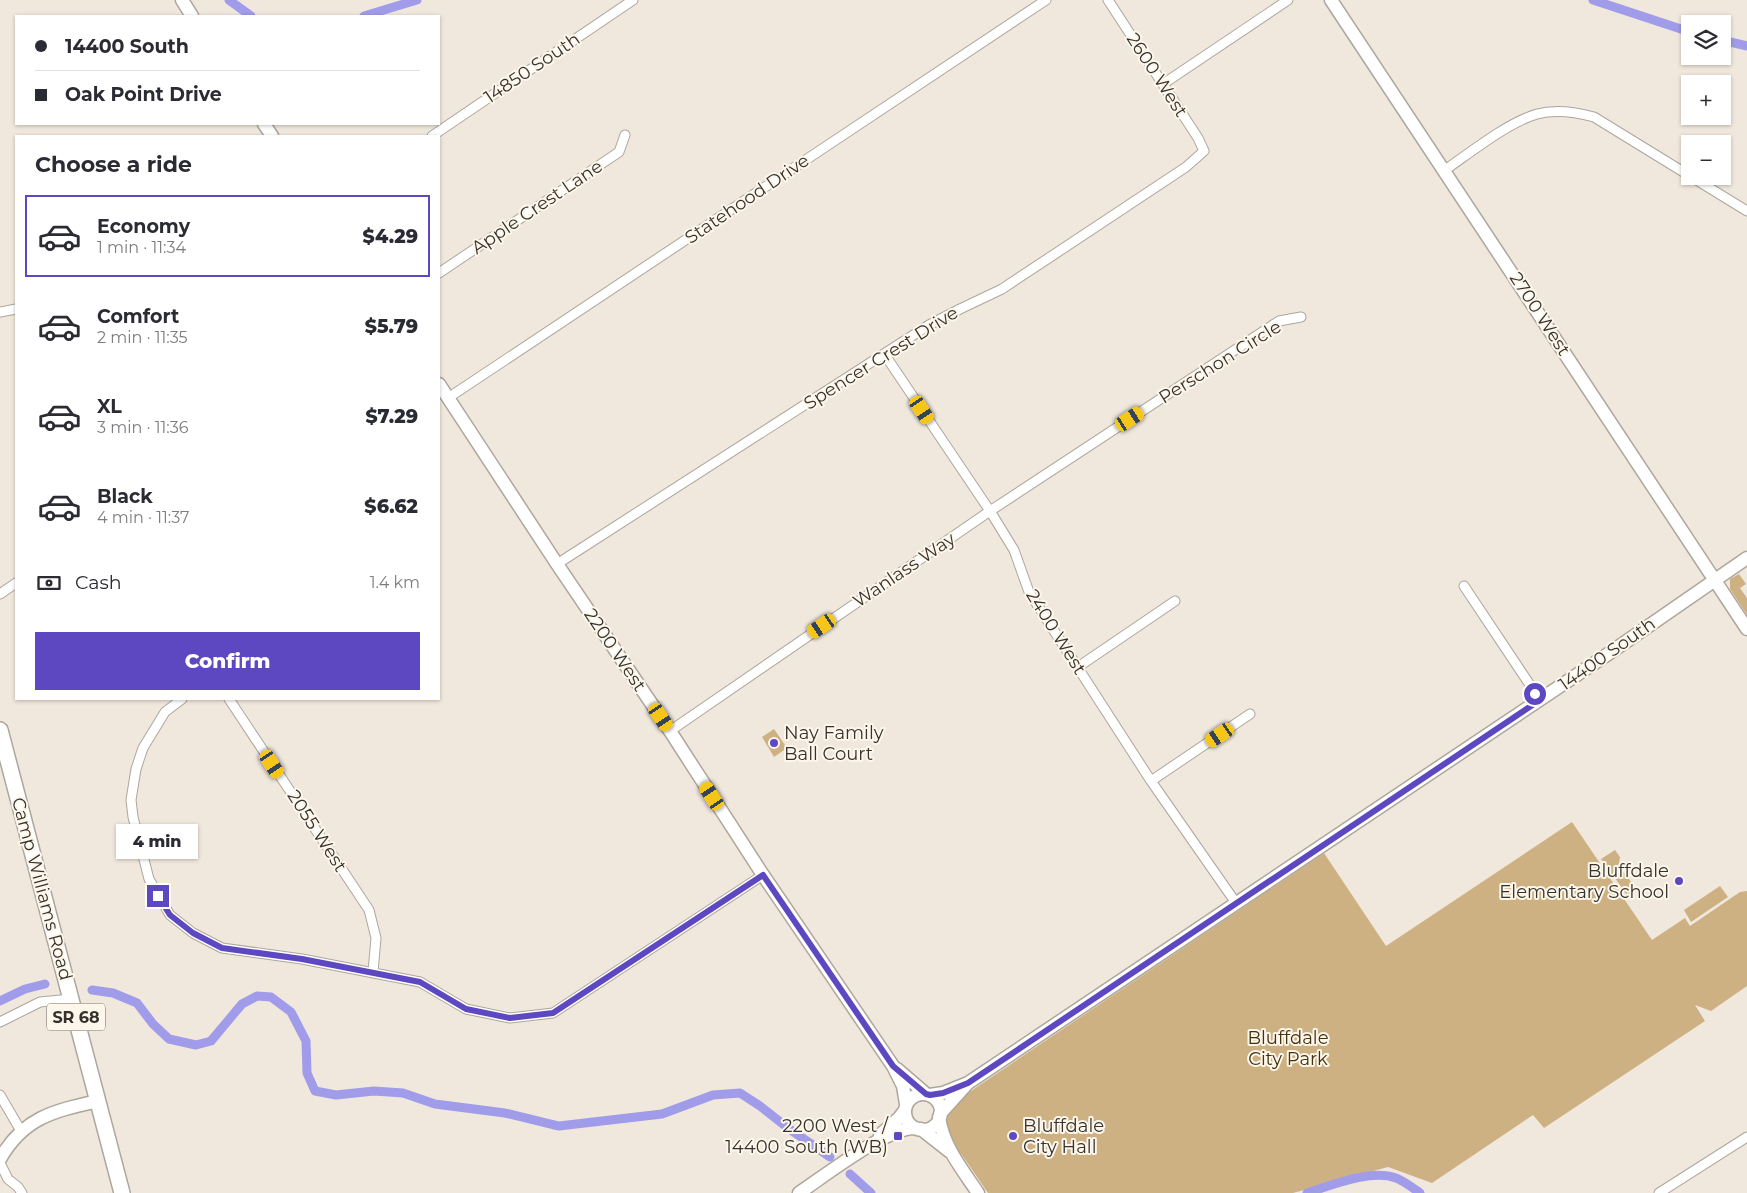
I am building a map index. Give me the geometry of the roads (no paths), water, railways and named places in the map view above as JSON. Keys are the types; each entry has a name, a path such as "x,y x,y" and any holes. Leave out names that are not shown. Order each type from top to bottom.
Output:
{"main road":[{"name":"Camp Williams Road","path":"0,730 122,1193"}],"street":[{"path":"182,0 191,15"},
{"name":"14850 South","path":"433,135 632,0"},
{"name":"Statehood Drive","path":"448,398 1046,0"},
{"name":"2600 West","path":"1108,0 1194,131 1204,152"},
{"path":"1163,84 1288,0"},
{"name":"2700 West","path":"1331,0 1747,629"},
{"path":"1445,170 1517,123 1537,114 1562,112 1579,113 1594,117 1681,170"},
{"name":"Apple Crest Lane","path":"440,271 619,152 625,135"},
{"name":"Spencer Crest Drive","path":"557,564 929,325 960,308 1002,290 1186,167 1204,152"},
{"path":"1705,185 1747,211"},
{"path":"0,312 15,308"},
{"name":"Perschon Circle","path":"990,511 1279,321 1301,317"},
{"name":"2400 West","path":"885,355 990,511 1014,550 1028,592 1151,781 1236,903"},
{"name":"2200 West","path":"440,386 557,564 670,731 763,875 893,1066 904,1086 906,1107"},
{"name":"Wanlass Way","path":"670,731 990,511"},
{"name":"14400 South","path":"928,1095 943,1093 968,1083 1540,700 1747,558"},
{"path":"0,594 15,584"},
{"path":"1464,586 1540,700"},
{"path":"1078,667 1175,601"},
{"path":"181,700 166,712 143,748 136,769 131,800 132,817 149,879 170,915 193,933 222,948 302,959 420,982 466,1009 510,1018 553,1013 763,875"},
{"name":"2055 West","path":"231,700 369,910 376,938 373,972"},
{"path":"1151,781 1250,714"},
{"path":"0,1022 40,1002 71,999"},
{"name":"2200 West","path":"893,1066 928,1095"},
{"name":"14400 South","path":"940,1116 968,1083"},
{"path":"0,1095 21,1131"},
{"path":"872,1144 899,1118 914,1096 928,1095 938,1102 941,1131 951,1153 978,1193"},
{"path":"0,1159 21,1131 34,1121 48,1114 98,1101"},
{"path":"906,1107 908,1121 951,1153"},
{"path":"799,1193 872,1144 899,1131 933,1126 940,1116"},
{"path":"1659,1193 1747,1137"},
{"path":"0,1164 4,1179 18,1187 22,1193"}],"waterway":[{"path":"229,0 250,15"},
{"path":"367,15 417,0"},
{"path":"1593,0 1681,29"},
{"path":"1731,42 1747,46"},
{"path":"0,1001 25,989 45,984"},
{"path":"92,990 113,993 137,1003 153,1024 169,1039 196,1045 211,1041 242,1004 257,996 271,997 291,1012 306,1041 307,1073 315,1091 336,1095 374,1091 403,1093 435,1104 505,1113 559,1126 662,1114 713,1095 740,1093 830,1157"},
{"path":"850,1174 871,1193"},
{"path":"1307,1193 1351,1179 1375,1175 1396,1178 1420,1193"}],"place":[{"name":"Nay Family Ball Court","path":"774,743"},
{"name":"Bluffdale Elementary School","path":"1679,881"},
{"name":"2200 West / 14400 South (WB)","path":"898,1136"},
{"name":"Bluffdale City Hall","path":"1013,1136"}],"park label":[{"name":"Bluffdale City Park","path":"1288,1048"}]}
